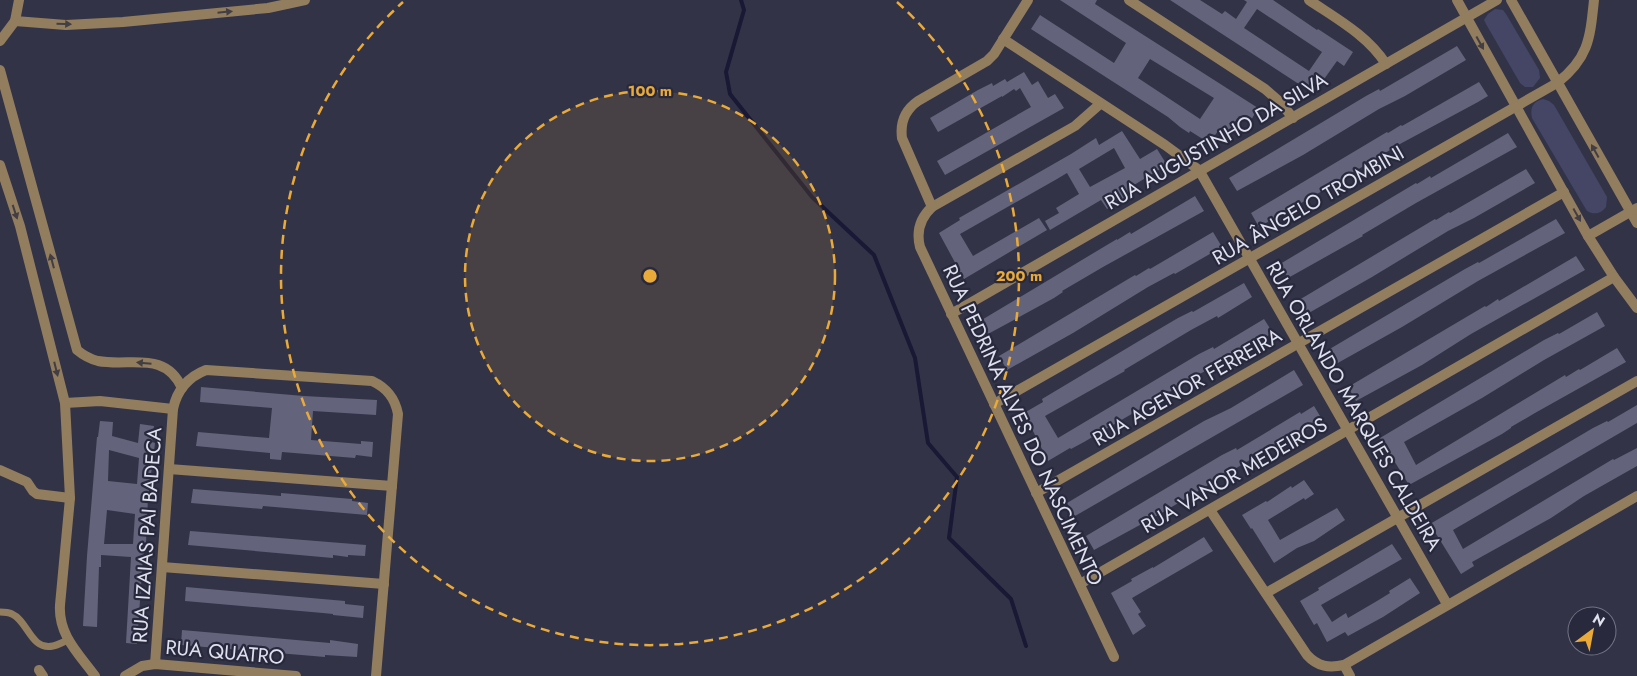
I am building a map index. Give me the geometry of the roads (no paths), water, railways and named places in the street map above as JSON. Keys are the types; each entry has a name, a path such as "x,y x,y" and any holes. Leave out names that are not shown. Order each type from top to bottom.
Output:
{"street":[{"path":"0,41 15,21 19,0"},
{"path":"15,21 66,25 123,22 268,8 305,0"},
{"path":"1028,0 988,61 918,101 904,117 901,128 902,138 932,207 1075,126 1100,104"},
{"path":"1129,0 1265,89 1280,102 1293,118"},
{"path":"1309,0 1361,35 1379,53 1386,64"},
{"path":"1457,0 1588,236 1614,277 1637,308"},
{"name":"RUA AUGUSTINHO DA SILVA","path":"952,314 1497,0"},
{"path":"1511,0 1557,83 1633,210 1637,223"},
{"name":"RUA ÂNGELO TROMBINI","path":"994,404 1557,83 1574,67 1586,48 1590,37 1594,0"},
{"name":"RUA ORLANDO MARQUES CALDEIRA","path":"1003,39 1165,145 1199,170 1447,604"},
{"path":"0,70 77,350 98,361 158,364 170,370 182,388 193,377 206,370 362,380 372,381 383,387 395,402 398,414 376,676"},
{"path":"0,165 20,226 65,403 70,498 59,613 62,627 68,640 95,676"},
{"name":"RUA AGENOR FERREIRA","path":"1036,493 1564,192"},
{"name":"RUA PEDRINA ALVES DO NASCIMENTO","path":"932,207 924,215 919,225 918,241 1114,657"},
{"path":"1588,236 1633,210"},
{"name":"RUA VANOR MEDEIROS","path":"1080,584 1614,277"},
{"path":"1266,593 1637,381"},
{"name":"RUA IZAIAS PAI BADECA","path":"155,664 173,409 182,388"},
{"path":"65,403 100,401 173,409"},
{"path":"169,469 392,486"},
{"path":"0,470 27,482 37,494 70,498"},
{"path":"0,479 27,482"},
{"path":"1210,510 1311,659 1326,666 1344,664 1637,496"},
{"path":"162,567 384,584"},
{"name":"RUA QUATRO","path":"125,676 142,666 155,664 296,676"},
{"path":"1344,664 1350,676"}],"lane":[{"path":"0,612 12,614 18,618 35,641 41,645 53,646 68,640"}],"waterway":[{"path":"741,0 744,10 726,72 730,94 812,197 874,255 915,358 928,443 957,477 949,538 1011,599 1026,646"}]}
